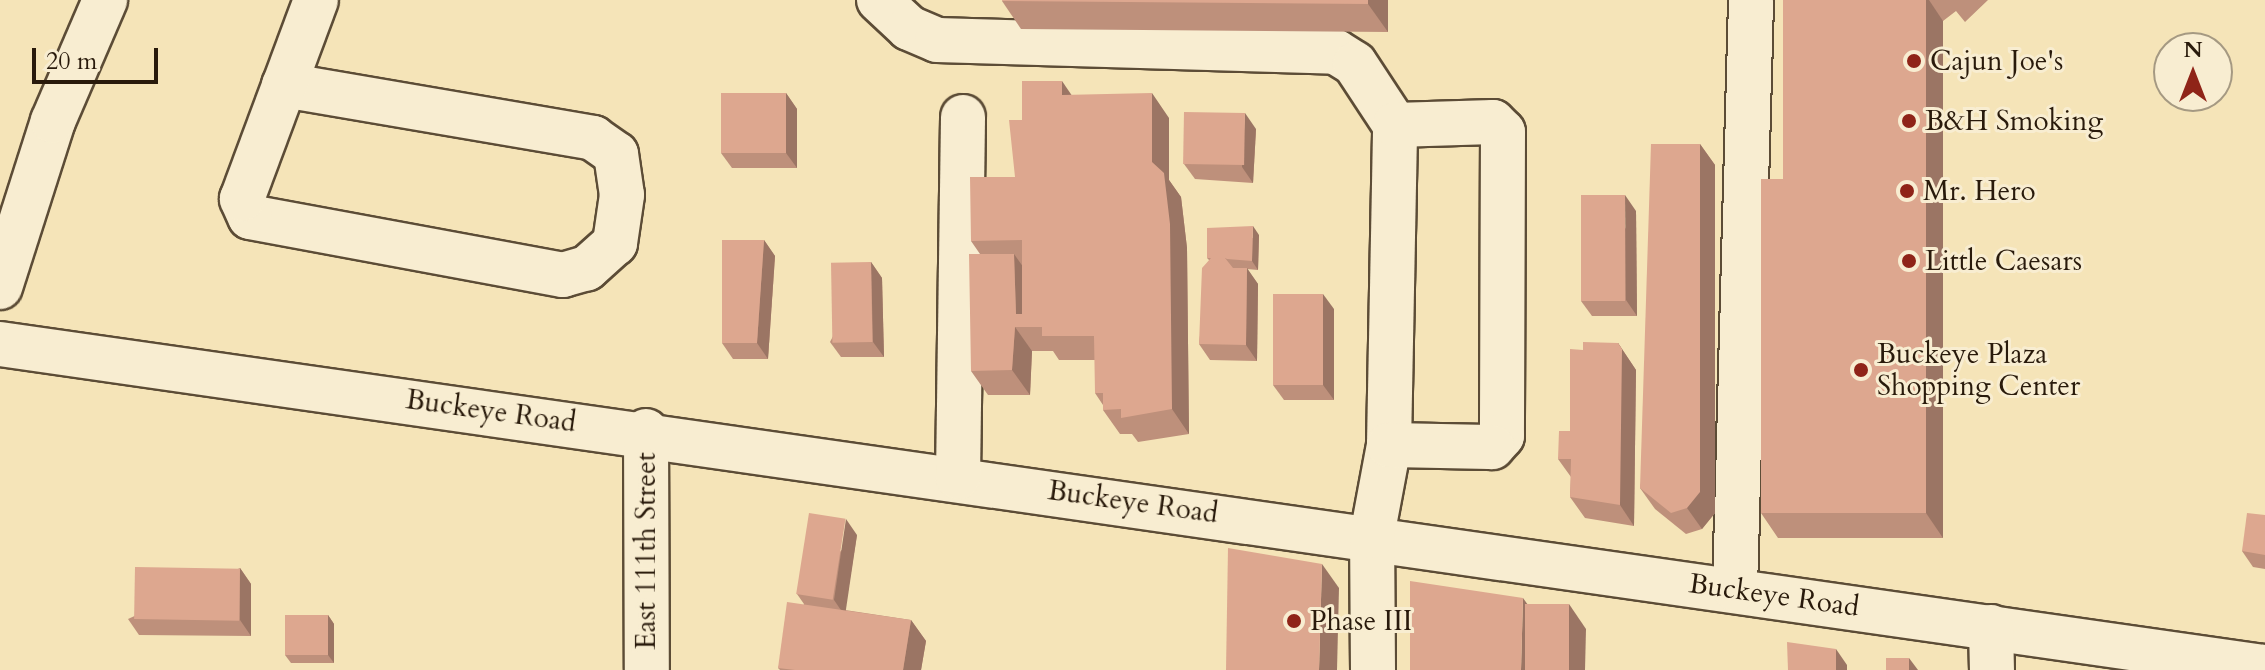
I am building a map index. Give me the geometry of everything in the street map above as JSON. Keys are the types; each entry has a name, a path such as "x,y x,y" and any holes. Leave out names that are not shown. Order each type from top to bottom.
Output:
{"street":[{"path":"0,287 53,121 105,0"},
{"path":"284,85 593,138 616,154 622,195 615,243 587,268 563,275 250,217 242,199 284,85 316,0"},
{"path":"879,0 909,28 937,40 1336,52 1355,64 1395,125 1389,445 1372,536 1373,670"},
{"path":"1735,589 1751,0"},
{"path":"958,477 963,117"},
{"path":"1389,445 1492,447 1502,436 1503,132 1493,122 1395,125"},
{"name":"Buckeye Road","path":"0,344 646,431 1735,589 1991,627 2110,657 2253,667"},
{"name":"East 111th Street","path":"646,431 647,670"},
{"path":"1991,627 1992,670"}],"building":[{"path":"1368,0 1368,4 1002,1"},
{"name":"Buckeye Plaza Shopping Center","path":"1783,0 1926,0 1926,513 1761,513 1761,179 1783,179"},
{"path":"1022,81 1062,81 1062,95 1152,93 1152,162 1164,173 1170,224 1172,409 1121,418 1121,409 1103,410 1103,393 1095,393 1094,336 1042,336 1042,327 1015,327 1012,370 971,371 969,254 1014,254 1016,314 1022,314 1022,240 971,241 970,177 1015,177 1009,120 1022,120"},
{"path":"721,93 786,93 786,153 721,153"},
{"path":"1184,112 1245,113 1244,165 1183,164"},
{"path":"1651,144 1700,144 1700,492 1687,508 1671,513 1640,488"},
{"path":"1581,195 1625,195 1625,301 1581,301"},
{"path":"1253,226 1252,261 1207,258 1207,228"},
{"path":"722,240 764,240 757,343 722,343"},
{"path":"1211,258 1225,258 1233,268 1247,268 1246,345 1199,344 1202,268"},
{"path":"871,262 872,342 832,343 831,263"},
{"path":"1273,294 1323,294 1323,385 1273,385"},
{"path":"1583,342 1618,343 1622,349 1620,505 1570,497 1571,459 1558,459 1559,431 1570,431 1570,349 1583,350"},
{"path":"809,513 846,519 833,600 796,594"},
{"path":"2247,513 2265,515 2265,555 2242,551"},
{"path":"1228,548 1322,564 1319,670 1226,670"},
{"path":"135,567 240,569 239,621 134,619"},
{"path":"1410,581 1523,598 1521,670 1410,670"},
{"path":"787,602 911,620 903,670 778,668"},
{"path":"1525,604 1569,604 1569,670 1525,670"},
{"path":"285,615 328,615 328,655 285,655"},
{"path":"1787,642 1836,649 1836,670 1788,670"},
{"path":"1886,658 1909,658 1909,670 1886,670"}],"place":[{"name":"Cajun Joe's","path":"1914,61"},
{"name":"B&H Smoking","path":"1909,121"},
{"name":"Mr. Hero","path":"1907,191"},
{"name":"Little Caesars","path":"1909,261"},
{"name":"Buckeye Plaza Shopping Center","path":"1861,370"},
{"name":"Phase III","path":"1294,621"}]}
